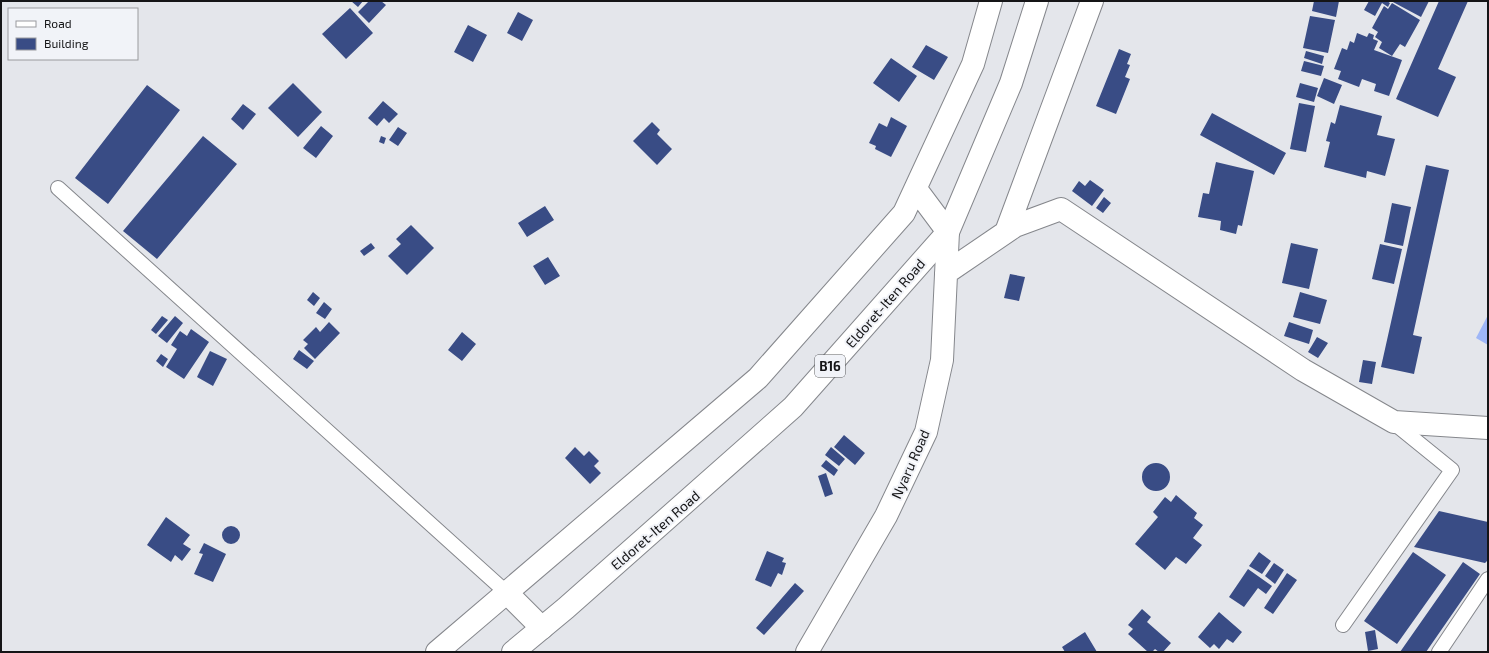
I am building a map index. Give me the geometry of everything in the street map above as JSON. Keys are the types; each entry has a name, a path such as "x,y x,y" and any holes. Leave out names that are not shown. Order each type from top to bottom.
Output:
{"street":[{"path":"438,652 758,378 904,213 973,64 991,1"},
{"name":"Eldoret-Iten Road","path":"513,652 794,407 948,232 1011,82 1037,1"},
{"path":"1006,232 1092,1"},
{"path":"916,189 948,232"},
{"path":"946,273 1015,226 1062,209 1302,370 1394,422 1488,428"},
{"name":"Nyaru Road","path":"807,652 886,516 926,432 942,360 948,232"},
{"path":"506,593 542,628"}],"lane":[{"path":"58,188 506,593"},
{"path":"1343,625 1452,470 1394,422"},
{"path":"1439,652 1488,579"}],"water":[{"path":"1488,315 1488,345 1476,338"}],"building":[{"path":"351,1 363,1 358,7"},
{"path":"369,1 381,1 386,5 369,23 358,12"},
{"path":"1314,1 1339,1 1336,17 1312,11"},
{"path":"1369,1 1387,1 1390,3 1388,7 1382,3 1375,16 1364,10"},
{"path":"1391,1 1429,1 1421,17"},
{"path":"1439,1 1468,1 1438,69 1456,77 1438,117 1396,99"},
{"path":"1392,3 1420,20 1405,47 1400,44 1392,56 1379,48 1382,42 1375,37 1378,32 1372,28 1384,6 1388,9"},
{"path":"350,8 373,33 346,59 322,34"},
{"path":"518,12 533,20 522,41 507,33"},
{"path":"1310,16 1335,20 1328,53 1303,48"},
{"path":"468,25 487,35 473,62 454,52"},
{"path":"1357,33 1367,37 1369,33 1374,35 1373,39 1378,41 1374,50 1402,60 1389,96 1374,91 1376,84 1362,79 1359,87 1338,79 1341,71 1334,69 1342,48 1347,50 1350,41 1354,43"},
{"path":"926,45 948,57 934,80 912,67"},
{"path":"1119,49 1131,54 1127,64 1130,65 1125,77 1130,79 1116,114 1096,106"},
{"path":"1306,51 1324,56 1322,64 1304,58"},
{"path":"891,58 917,76 899,102 873,83"},
{"path":"1304,61 1324,66 1321,76 1301,71"},
{"path":"1324,78 1342,85 1334,104 1317,96"},
{"path":"293,83 322,112 298,137 268,108"},
{"path":"1300,83 1318,88 1314,102 1296,97"},
{"path":"147,85 180,110 108,204 75,178"},
{"path":"383,101 398,114 389,123 384,118 377,126 368,118"},
{"path":"1299,103 1315,106 1306,152 1290,149"},
{"path":"243,104 256,114 243,130 231,119"},
{"path":"1340,105 1382,116 1377,135 1395,139 1385,176 1367,171 1366,178 1324,167 1330,142 1326,141 1331,122 1335,124"},
{"path":"1212,113 1286,153 1274,175 1200,135"},
{"path":"891,117 907,126 891,157 875,149 876,146 869,143 879,123 887,127"},
{"path":"652,122 660,130 657,134 672,149 657,165 633,141"},
{"path":"321,126 333,136 316,158 303,148"},
{"path":"398,127 407,133 398,146 389,140"},
{"path":"203,136 237,164 157,259 123,231"},
{"path":"381,136 386,138 384,144 379,142"},
{"path":"1216,162 1254,171 1242,226 1238,225 1236,234 1220,230 1221,221 1198,217 1203,193 1209,194"},
{"path":"1426,165 1449,170 1413,335 1422,337 1414,374 1381,367"},
{"path":"1090,180 1104,190 1092,206 1072,191 1079,181 1085,186"},
{"path":"1104,197 1111,203 1103,213 1096,208"},
{"path":"1392,203 1411,207 1403,246 1384,242"},
{"path":"545,206 554,220 527,237 518,223"},
{"path":"411,225 434,248 407,275 388,256 401,244 396,239"},
{"path":"371,243 375,248 364,256 360,251"},
{"path":"1291,243 1318,249 1309,289 1282,283"},
{"path":"1380,244 1402,249 1394,284 1372,279"},
{"path":"548,257 560,276 545,285 533,266"},
{"path":"1010,274 1025,277 1019,301 1004,298"},
{"path":"313,292 320,298 314,306 307,300"},
{"path":"1300,292 1327,300 1320,324 1293,317"},
{"path":"324,302 332,309 325,319 316,313"},
{"path":"162,316 168,320 156,334 151,330"},
{"path":"175,316 183,323 167,343 158,336"},
{"path":"329,322 340,333 315,359 304,348 308,344 303,340 316,327 320,332"},
{"path":"1289,322 1313,330 1309,344 1284,336"},
{"path":"191,329 209,342 184,379 166,367 177,349 171,345 180,331 187,336"},
{"path":"462,332 476,344 462,361 448,350"},
{"path":"1317,337 1328,343 1318,358 1308,352"},
{"path":"299,350 314,361 307,369 293,359"},
{"path":"210,351 227,359 213,386 197,377"},
{"path":"161,354 168,359 163,367 156,361"},
{"path":"1363,360 1376,362 1372,384 1359,382"},
{"path":"844,435 865,453 855,465 834,447"},
{"path":"575,447 584,456 589,451 599,461 594,466 601,473 590,484 565,458"},
{"path":"831,447 845,459 839,466 825,455"},
{"path":"826,460 838,470 834,476 821,466"},
{"path":"1156,463 1166,467 1170,477 1166,487 1156,491 1146,487 1142,477 1146,467"},
{"path":"826,473 833,494 825,497 818,476"},
{"path":"1176,495 1197,513 1194,518 1203,525 1193,538 1202,545 1186,564 1176,557 1165,570 1135,544 1158,517 1153,512 1165,497 1171,502"},
{"path":"1439,511 1488,522 1488,560 1485,563 1414,547"},
{"path":"166,517 190,535 183,544 191,549 182,561 175,555 171,562 147,545"},
{"path":"231,526 237,529 240,535 237,541 231,544 225,541 222,535 225,529"},
{"path":"204,543 226,554 213,582 194,574 203,554 199,553"},
{"path":"767,551 784,558 782,562 786,563 782,575 778,573 771,587 755,580"},
{"path":"1259,552 1271,561 1262,574 1249,566"},
{"path":"1413,552 1446,575 1397,644 1364,621"},
{"path":"1463,562 1480,574 1426,652 1400,652"},
{"path":"1274,563 1284,570 1275,584 1265,576"},
{"path":"1248,569 1272,586 1266,594 1258,588 1244,607 1229,597"},
{"path":"1287,573 1297,580 1273,614 1264,608"},
{"path":"795,583 804,591 764,635 756,628"},
{"path":"1142,609 1151,617 1147,622 1171,643 1163,652 1159,652 1155,649 1152,652 1148,652 1128,634 1133,629 1128,625"},
{"path":"1219,612 1242,632 1233,643 1227,639 1219,649 1214,644 1210,648 1198,637"},
{"path":"1375,630 1378,649 1368,651 1365,632"},
{"path":"1085,632 1097,652 1065,652 1062,647"}]}
